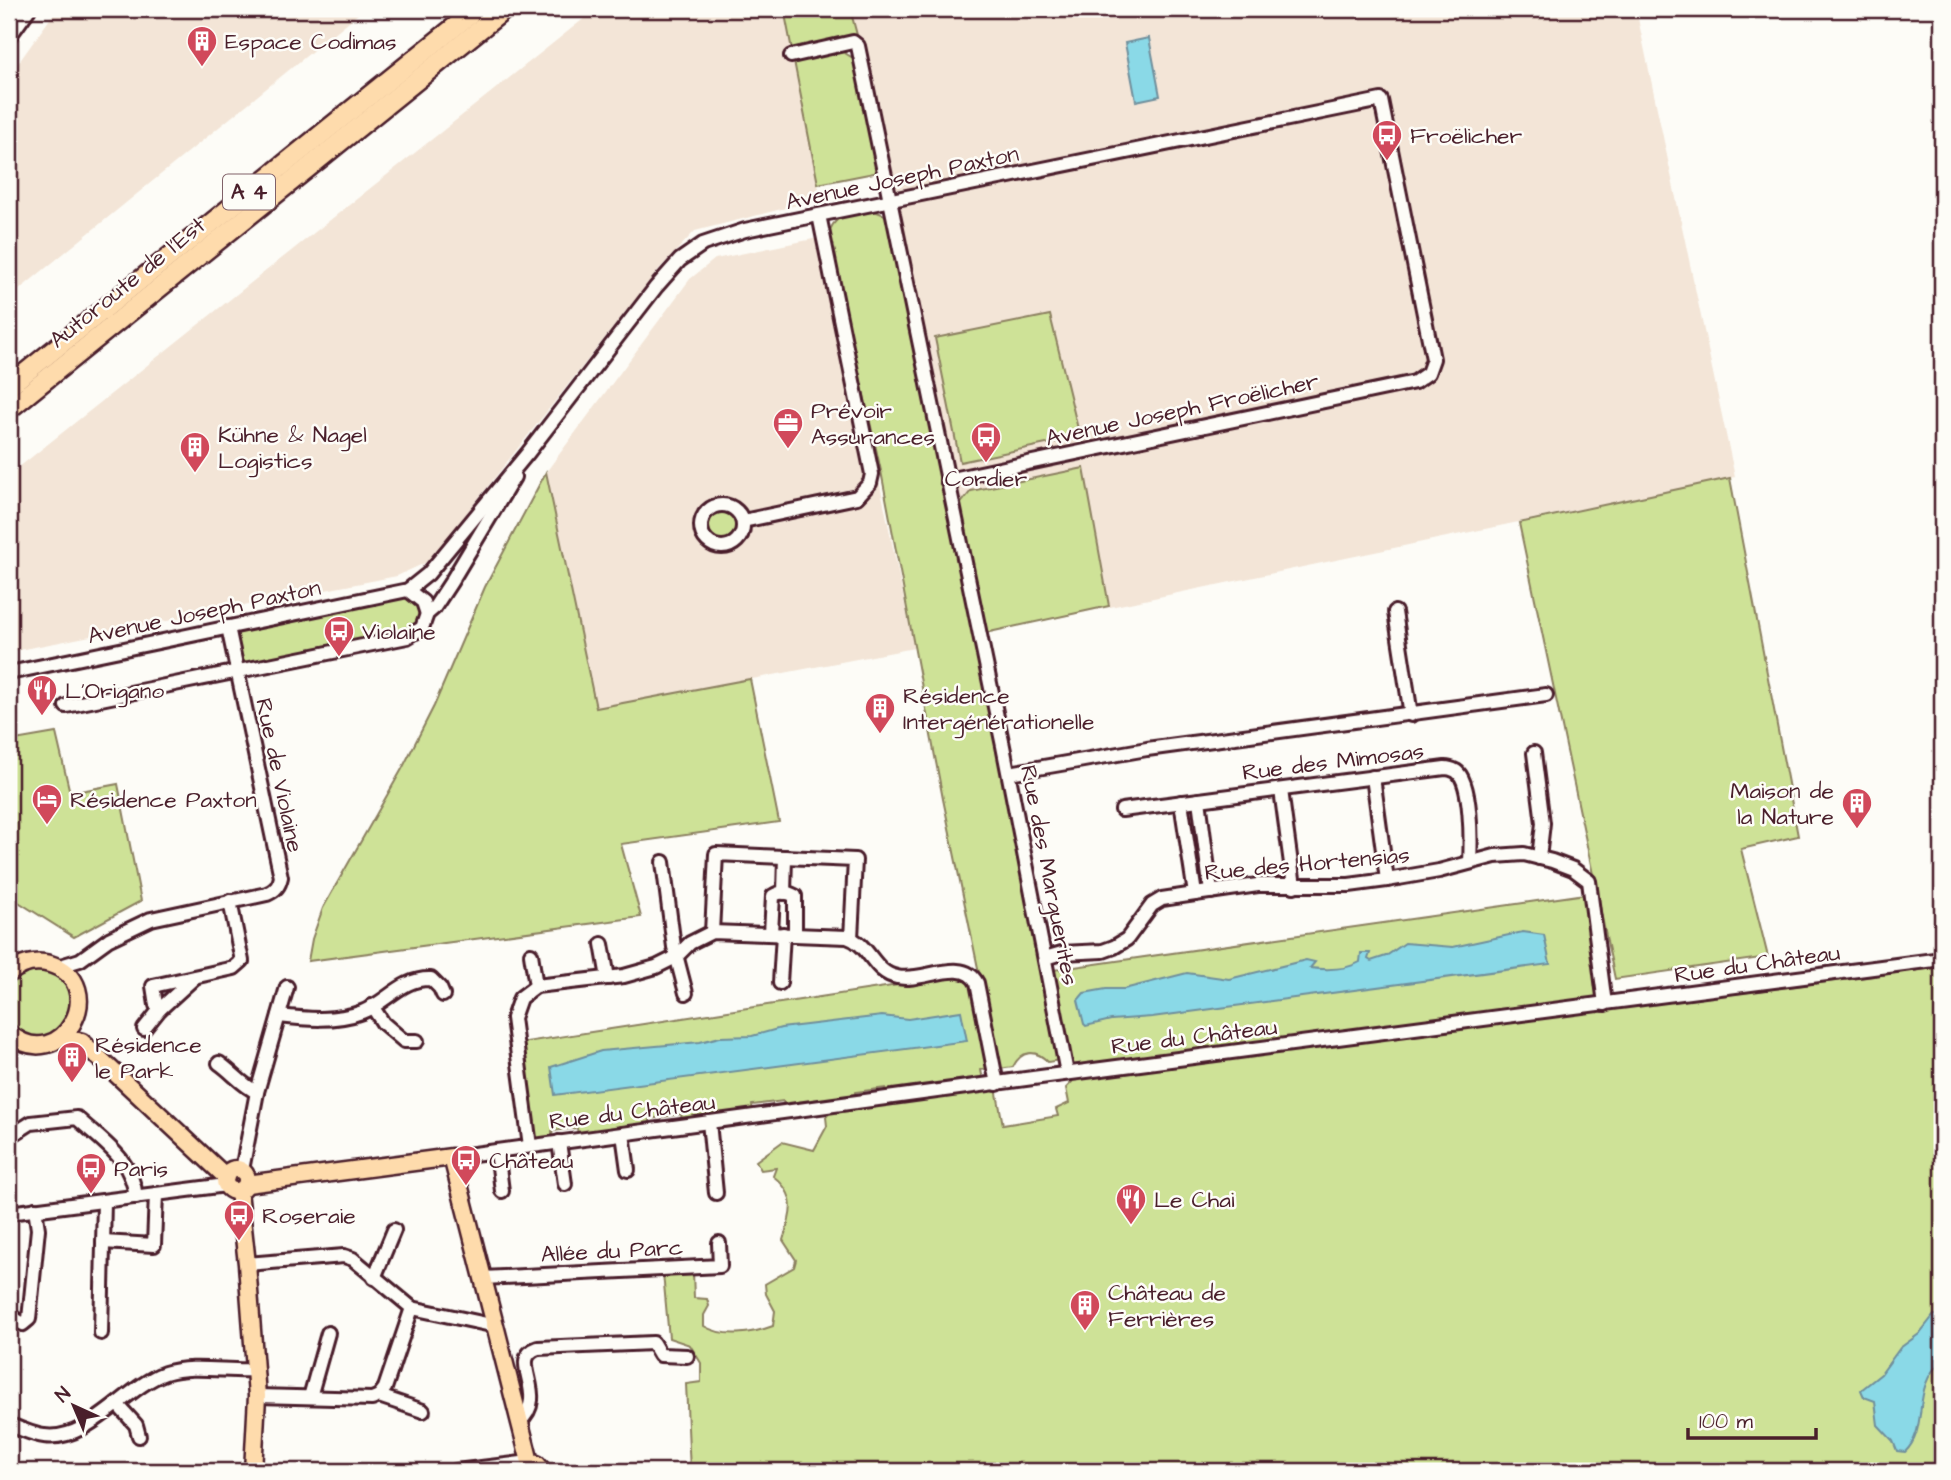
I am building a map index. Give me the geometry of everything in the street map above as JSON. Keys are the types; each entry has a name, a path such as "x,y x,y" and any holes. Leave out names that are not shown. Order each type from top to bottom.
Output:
{"highway":[{"name":"Autoroute de l’Est","path":"13,381 477,9"},
{"name":"Autoroute de l’Est","path":"9,409 505,9"}],"main road":[{"path":"9,974 17,963 46,963 57,967 73,982 79,1001 76,1020 82,1042"},
{"path":"9,1035 36,1045 50,1043 62,1037 76,1020"},
{"path":"62,1037 82,1042 211,1163 236,1181 452,1157 519,1422 537,1466"},
{"path":"236,1181 247,1264 256,1370 253,1471"}],"street":[{"path":"9,37 29,9"},
{"path":"791,55 853,42 858,46 947,480"},
{"name":"Avenue Joseph Paxton","path":"9,673 408,590 428,574 527,454 656,287 680,260 703,244 732,233 1381,100"},
{"name":"Avenue Joseph Froëlicher","path":"947,480 1405,385 1422,379 1430,370 1433,359 1381,100"},
{"path":"743,521 857,497 870,483 872,474 819,215"},
{"name":"Avenue Joseph Paxton","path":"66,706 407,637 422,628 427,614 451,582 527,454"},
{"name":"Rue des Marguerites","path":"947,480 1009,773 1067,1073"},
{"path":"408,590 423,602 427,614"},
{"path":"1395,612 1412,715"},
{"name":"Rue de Violaine","path":"228,627 281,877 277,888 267,894 229,901"},
{"path":"1009,773 1147,750 1546,695"},
{"path":"1534,753 1543,823 1539,858"},
{"name":"Rue des Mimosas","path":"1122,810 1445,768 1457,772 1469,805 1469,862"},
{"path":"1373,777 1387,880"},
{"path":"1281,790 1294,886"},
{"path":"1199,800 1211,892"},
{"path":"1181,802 1195,894"},
{"name":"Rue des Hortensias","path":"1045,958 1062,953 1091,952 1114,947 1127,939 1152,905 1162,899 1258,885 1349,885 1439,871 1495,856 1524,854 1573,869 1589,881 1605,1004"},
{"path":"712,932 716,855 855,860 851,938"},
{"path":"784,893 785,857"},
{"path":"663,862 676,957 686,993"},
{"path":"780,984 783,934 795,896 778,893 773,896 783,934"},
{"path":"57,967 80,960 109,939 134,926 229,901 242,961 234,968 153,986 156,1005 160,1009"},
{"path":"530,1146 513,1018 520,998 536,986 624,976 656,967 676,957 690,943 712,932 851,938 862,945 883,971 894,977 921,978 954,964 971,974 977,983 996,1083"},
{"path":"602,944 608,978"},
{"path":"531,954 536,986"},
{"name":"Rue du Château","path":"452,1157 1067,1073 1942,959"},
{"path":"73,982 74,971 80,960"},
{"path":"145,1029 160,1009 195,976"},
{"path":"279,1016 334,1018 361,1012 400,986 418,978 430,979 443,995"},
{"path":"9,1213 203,1188 236,1181 286,987"},
{"path":"372,1006 383,1023 404,1041 417,1041"},
{"path":"219,1063 249,1089 257,1092"},
{"path":"9,1137 31,1123 78,1118 124,1162 132,1174 136,1197"},
{"path":"709,1122 716,1193"},
{"path":"623,1134 628,1170"},
{"path":"559,1142 565,1184"},
{"path":"496,1151 502,1191"},
{"path":"203,1188 212,1173 211,1163"},
{"path":"103,1242 154,1245 156,1194"},
{"path":"101,1333 103,1201"},
{"path":"9,1315 23,1324 29,1319 38,1229 35,1209"},
{"path":"374,1278 394,1230"},
{"name":"Allée du Parc","path":"483,1278 720,1266 719,1244"},
{"path":"247,1264 344,1256 353,1259 412,1308 496,1326"},
{"path":"257,1396 372,1399 379,1396 385,1388 412,1308"},
{"path":"310,1397 328,1333"},
{"path":"519,1422 530,1413 533,1399 526,1365 526,1356 530,1351 538,1348 653,1343 660,1355 687,1356"},
{"path":"9,1425 44,1436 61,1436 82,1428 153,1378 168,1372 256,1370"},
{"path":"379,1396 423,1411"},
{"path":"117,1404 136,1425 139,1436"},
{"path":"456,1471 537,1466"}],"shaded area":[{"path":"57,9 364,9 9,298 9,76"},
{"path":"596,9 784,9 821,199 695,231 660,268 429,561 397,576 9,652 9,475"},
{"path":"850,9 1636,9 1735,477 985,633 899,215"},
{"path":"828,236 914,648 596,709 546,472 690,279 715,259"}],"green space":[{"path":"784,9 850,9 857,35 792,50"},
{"path":"843,52 853,58 879,172 818,184 794,61"},
{"path":"874,211 885,215 891,226 1045,973 1040,975 1046,1003 1050,1003 1060,1060 1048,1062 1039,1055 1029,1053 1020,1057 1013,1067 999,1069 982,989 986,988 979,973 943,799 881,471 828,236 839,218"},
{"path":"1050,315 1080,437 960,462 935,338"},
{"path":"1084,468 1109,606 985,633 959,506 971,491"},
{"path":"546,472 596,708 750,679 779,822 621,844 641,917 308,961 312,939 323,908 402,769 434,706 485,587"},
{"path":"1730,478 1798,836 1741,849 1768,957 1615,979 1519,523"},
{"path":"721,510 732,514 736,525 732,536 721,540 710,536 706,525 710,514"},
{"path":"400,595 414,599 421,607 421,618 413,630 249,663 240,659 235,637 241,629"},
{"path":"56,733 70,793 118,784 141,901 74,937 9,896 9,741"},
{"path":"1586,894 1598,1012 1602,1009 1942,967 1942,1471 690,1471 686,1384 701,1382 701,1363 690,1345 669,1338 663,1273 693,1271 694,1298 707,1299 709,1306 704,1315 704,1326 712,1330 738,1334 773,1326 775,1311 766,1294 765,1284 794,1267 796,1260 783,1240 791,1205 786,1190 773,1176 776,1168 761,1170 756,1161 782,1142 814,1150 827,1126 826,1117 832,1110 996,1088 1003,1125 1058,1116 1056,1109 1069,1103 1066,1088 1072,1082 1053,970"},
{"path":"44,967 65,979 73,1003 66,1022 60,1029 44,1037 35,1037 17,1031 9,1024 9,982 20,971"},
{"path":"964,975 971,978 991,1068 981,1070 983,1080 886,1096 885,1088 855,1092 856,1101 785,1109 783,1101 752,1105 753,1114 682,1122 681,1114 650,1119 650,1127 578,1136 577,1128 552,1131 553,1139 534,1138 519,1043"}],"water":[{"path":"1149,38 1160,96 1136,101 1125,43"},
{"path":"1523,932 1544,935 1550,964 1152,1017 1111,1020 1086,1026 1078,1000 1084,993 1124,989 1187,973 1229,979 1306,960 1315,962 1310,968 1336,969 1360,962 1361,953 1370,953 1368,959 1371,961 1386,956 1405,943 1453,947"},
{"path":"961,1011 967,1041 555,1095 551,1067 601,1051 700,1042 720,1037 752,1036 781,1028 882,1016 908,1019"},
{"path":"1934,1315 1942,1315 1942,1361 1932,1371 1926,1383 1917,1431 1912,1442 1905,1452 1897,1451 1893,1441 1878,1425 1875,1401 1864,1397 1861,1390 1881,1374 1900,1348 1919,1334"}],"place":[{"name":"Espace Codimas","path":"202,68"},
{"name":"Froëlicher","path":"1387,162"},
{"name":"Prévoir Assurances","path":"788,450"},
{"name":"Cordier","path":"986,464"},
{"name":"Kühne & Nagel Logistics","path":"195,474"},
{"name":"Violaine","path":"339,658"},
{"name":"L'Origano","path":"42,717"},
{"name":"Résidence Intergénérationelle","path":"880,735"},
{"name":"Résidence Paxton","path":"47,826"},
{"name":"Maison de la Nature","path":"1857,830"},
{"name":"Résidence le Park","path":"72,1084"},
{"name":"Château","path":"466,1187"},
{"name":"Paris","path":"91,1195"},
{"name":"Le Chai","path":"1131,1226"},
{"name":"Roseraie","path":"239,1242"},
{"name":"Château de Ferrières","path":"1085,1332"}]}
